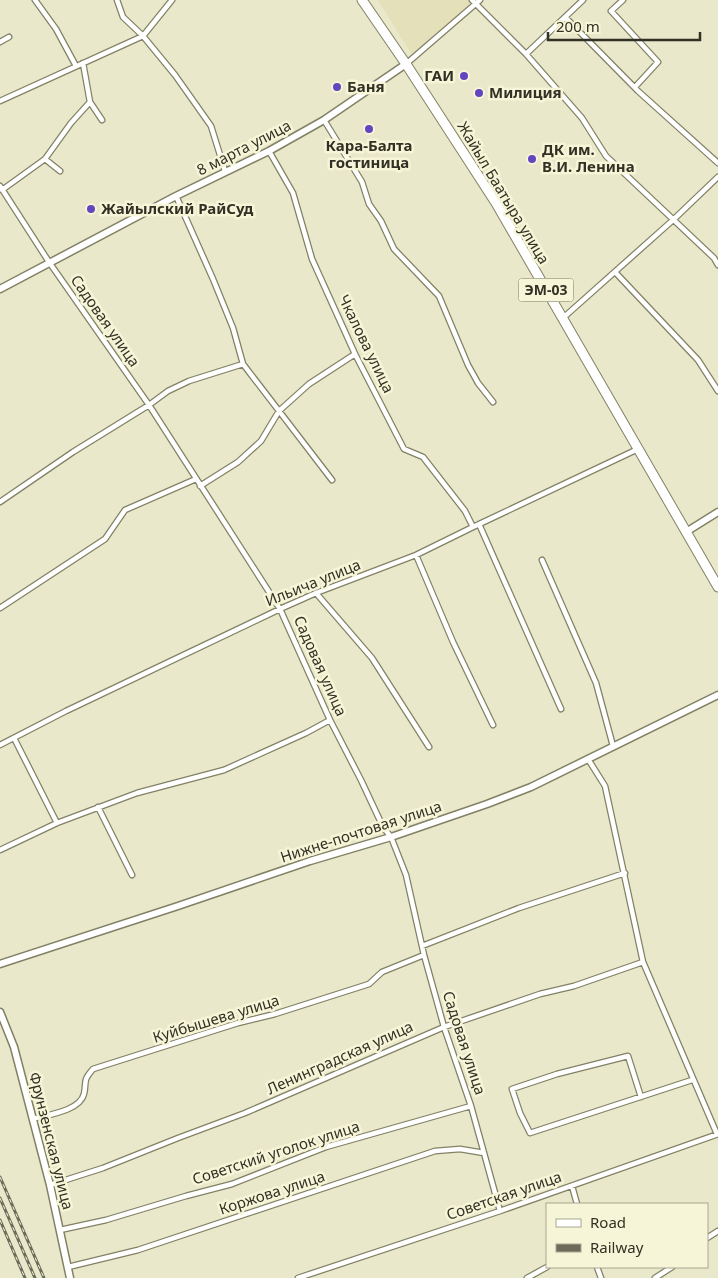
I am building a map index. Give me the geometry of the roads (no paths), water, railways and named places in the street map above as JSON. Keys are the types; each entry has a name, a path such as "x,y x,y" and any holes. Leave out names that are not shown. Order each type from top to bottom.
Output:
{"highway":[{"name":"Жайыл Баатыра улица","path":"362,0 496,203 718,588"}],"street":[{"path":"35,0 56,29 76,66"},
{"path":"117,0 123,17 143,36 175,75 211,126 226,171"},
{"path":"0,101 143,36 172,0"},
{"name":"8 марта улица","path":"0,289 48,262 269,150 324,120 406,64 473,2 480,0"},
{"path":"526,54 583,0"},
{"path":"623,0 611,12 658,62 635,87"},
{"path":"473,2 526,54 582,118 606,156 714,258 718,265"},
{"path":"564,17 635,87 718,163"},
{"path":"0,42 9,38"},
{"path":"83,63 90,102 102,120"},
{"path":"1,188 44,159 90,102"},
{"path":"324,120 362,182 369,204 381,221 394,249 439,296 468,365 478,383 493,402"},
{"name":"Чкалова улица","path":"269,150 293,194 312,258 355,354 404,449 423,457 465,511 473,527"},
{"path":"44,159 60,171"},
{"path":"562,319 673,220 718,177"},
{"name":"Садовая улица","path":"1,188 48,262 149,406 280,609 330,720 383,827 391,837 406,875 424,955 444,1027 472,1106 500,1211"},
{"path":"176,196 202,252 244,364 332,480"},
{"path":"615,272 698,360 718,391"},
{"path":"200,486 238,462 261,441 280,410 310,384 355,354"},
{"path":"0,502 73,452 149,406 168,392 189,381 244,364"},
{"name":"Ильича улица","path":"0,745 280,609 316,593 416,556 638,449"},
{"path":"0,608 105,539 125,510 196,479"},
{"path":"686,532 718,512"},
{"path":"479,524 561,709"},
{"path":"416,556 453,642 493,725"},
{"path":"542,560 596,683 613,746"},
{"path":"316,593 372,658 429,747"},
{"name":"Нижне-почтовая улица","path":"0,964 310,861 391,837 531,787 718,695"},
{"path":"0,850 57,823 137,792 224,770 306,734 330,720"},
{"path":"14,738 57,823"},
{"path":"588,759 605,786 643,962 692,1080 717,1134"},
{"path":"98,807 132,875"},
{"path":"422,946 519,908 624,873"},
{"name":"Куйбышева улица","path":"32,1119 66,1110 76,1104 84,1096 85,1078 92,1069 361,987 369,984 382,972 424,955"},
{"name":"Ленинградская улица","path":"50,1184 104,1168 246,1113 444,1027 540,994 574,986 643,962"},
{"name":"Фрунзенская улица","path":"0,1012 14,1047 50,1184 70,1278"},
{"path":"641,1097 628,1056 557,1074 512,1089 520,1113 530,1133 641,1097 692,1080"},
{"name":"Советский уголок улица","path":"60,1230 106,1220 232,1184 326,1147 472,1106"},
{"name":"Советская улица","path":"298,1278 500,1211 717,1134"},
{"name":"Коржова улица","path":"68,1267 138,1250 435,1151 460,1149 484,1152"},
{"path":"572,1186 577,1203"},
{"path":"527,1278 546,1268"},
{"path":"655,1278 670,1268"}],"railway":[{"path":"0,1177 44,1278"},
{"path":"0,1198 35,1278"},
{"path":"0,1220 25,1278"}],"place":[{"name":"ГАИ","path":"464,76"},
{"name":"Баня","path":"337,87"},
{"name":"Милиция","path":"479,93"},
{"name":"Кара-Балта гостиница","path":"369,129"},
{"name":"ДК им. В.И. Ленина","path":"532,159"},
{"name":"Жайылский РайСуд","path":"91,209"}]}
